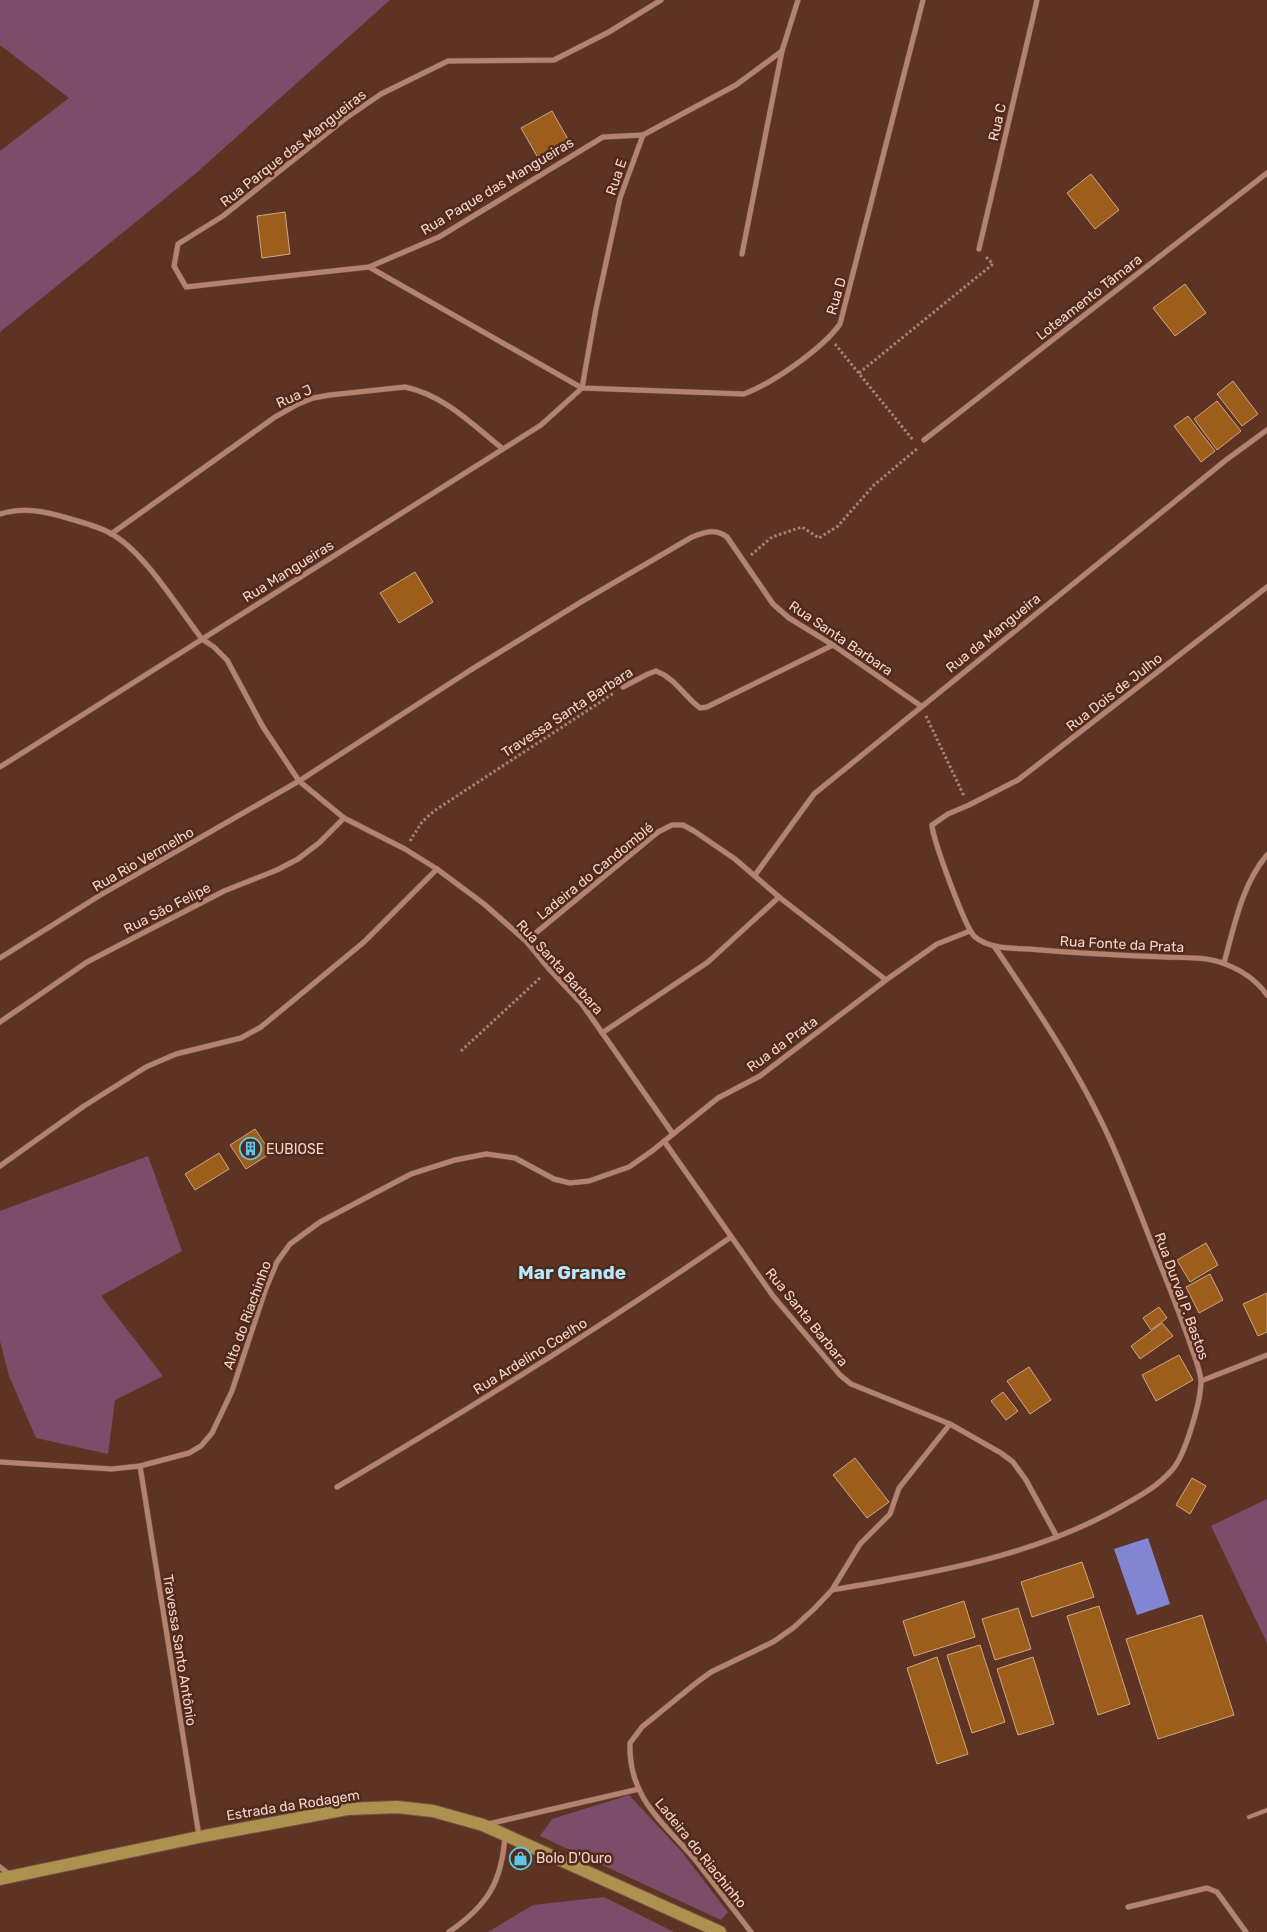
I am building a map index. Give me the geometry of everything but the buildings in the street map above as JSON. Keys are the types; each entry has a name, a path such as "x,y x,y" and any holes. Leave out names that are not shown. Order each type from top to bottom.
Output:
{"main road":[{"name":"Estrada da Rodagem","path":"6,1878 199,1837 347,1809 397,1807 434,1811 483,1825 720,1932"}],"street":[{"name":"Rua Parque das Mangueiras","path":"186,287 174,266 178,244 223,216 346,118 381,94 448,61 554,60 609,32 661,0"},
{"path":"742,254 782,51 798,0"},
{"name":"Rua D","path":"582,388 744,394 764,386 830,338 840,324 846,306 923,0"},
{"name":"Rua C","path":"979,249 1037,0"},
{"path":"643,135 736,85 782,51"},
{"name":"Rua Paque das Mangueiras","path":"186,287 369,267 439,237 603,137 643,135"},
{"name":"Rua E","path":"582,388 596,309 620,198 643,135"},
{"name":"Loteamento Tâmara","path":"924,440 1267,173"},
{"path":"369,267 582,388"},
{"name":"Rua J","path":"111,534 275,417 313,398 405,387 420,390 446,404 503,449"},
{"name":"Rua Mangueiras","path":"0,767 541,425 582,388"},
{"name":"Rua da Mangueira","path":"755,875 814,794 1226,460 1267,430"},
{"path":"0,514 26,509 54,514 92,525 111,534 134,550 202,639 214,647 227,660 264,727 299,781"},
{"name":"Rua Santa Barbara","path":"692,537 712,531 721,532 734,544 773,604 789,618 833,645 921,706"},
{"name":"Rua Rio Vermelho","path":"0,958 102,894 299,781 549,621 692,537"},
{"name":"Rua Dois de Julho","path":"969,806 1018,780 1267,587"},
{"name":"Travessa Santa Barbara","path":"623,687 656,671 671,678 688,698 700,708 707,707 833,645"},
{"name":"Rua Santa Barbara","path":"299,781 344,818 405,849 437,869 484,904 526,941 582,1004 673,1134"},
{"path":"755,875 780,897 886,980 938,944 970,931 935,842 932,825 948,814 969,806"},
{"name":"Rua São Felipe","path":"0,1022 87,962 224,891 277,870 298,859 319,843 344,818"},
{"name":"Ladeira do Candomblé","path":"526,941 658,832 672,825 683,825 694,831 755,875"},
{"path":"1224,963 1237,915 1249,884 1267,855"},
{"path":"0,1166 84,1106 146,1067 176,1054 241,1038 262,1027 364,942 437,869"},
{"path":"602,1034 708,962 780,897"},
{"name":"Rua Fonte da Prata","path":"970,931 982,942 994,946 1058,952 1200,959 1224,963 1251,978 1267,996"},
{"name":"Rua Durval P. Bastos","path":"832,1590 896,1579 985,1560 1025,1549 1104,1517 1153,1487 1173,1469 1187,1442 1195,1414 1201,1382 1194,1355 1173,1297 1110,1141 1059,1046 994,946"},
{"name":"Rua da Prata","path":"664,1141 718,1098 760,1076 886,980"},
{"name":"Rua Santa Barbara","path":"664,1141 773,1296 840,1375 851,1384 950,1424 990,1446 1013,1462 1026,1480 1057,1537"},
{"name":"Alto do Riachinho","path":"0,1462 112,1469 140,1466 189,1453 201,1446 212,1433 232,1390 266,1288 277,1262 290,1244 320,1222 411,1174 455,1160 486,1154 515,1158 554,1178 570,1183 589,1181 630,1166 664,1141"},
{"name":"Rua Ardelino Coelho","path":"337,1487 558,1353 731,1237"},
{"path":"1201,1382 1267,1355"},
{"name":"Ladeira do Riachinho","path":"751,1932 696,1862 651,1812 639,1790 633,1770 630,1743 642,1727 696,1683 711,1672 773,1642 793,1628 832,1590 860,1544 890,1514 894,1496 905,1479 950,1424"},
{"name":"Travessa Santo Antônio","path":"140,1466 199,1837"},
{"path":"483,1825 639,1790"},
{"path":"449,1932 482,1904 494,1884 503,1859 505,1834"},
{"path":"0,1867 6,1878"},
{"path":"1128,1907 1143,1905 1199,1888 1213,1889 1246,1932"}],"lane":[{"path":"1250,1817 1267,1810"}],"path":[{"path":"859,373 993,264 979,249"},
{"path":"744,560 772,537 802,527 819,538 838,526 873,486 919,447 830,338"},
{"name":"Travessa Santa Barbara","path":"405,849 422,822 434,811 623,687"},
{"path":"921,706 969,806"},
{"path":"461,1051 549,969"}],"shaded area":[{"path":"0,0 390,0 195,174 0,332 0,151 69,98 0,45"},
{"path":"148,1156 182,1251 101,1296 163,1376 115,1400 108,1454 36,1438 9,1376 0,1341 0,1211"},
{"path":"1267,1499 1267,1643 1211,1526"},
{"path":"629,1795 681,1851 728,1912 721,1920 540,1836 552,1819"},
{"path":"604,1897 674,1932 488,1932 533,1905"}],"water":[{"path":"1148,1538 1170,1604 1137,1615 1114,1549"}],"place":[{"name":"EUBIOSE","path":"250,1149"},
{"name":"Bolo D'Ouro","path":"520,1858"}],"district":[{"name":"Mar Grande","path":"572,1272"}]}
